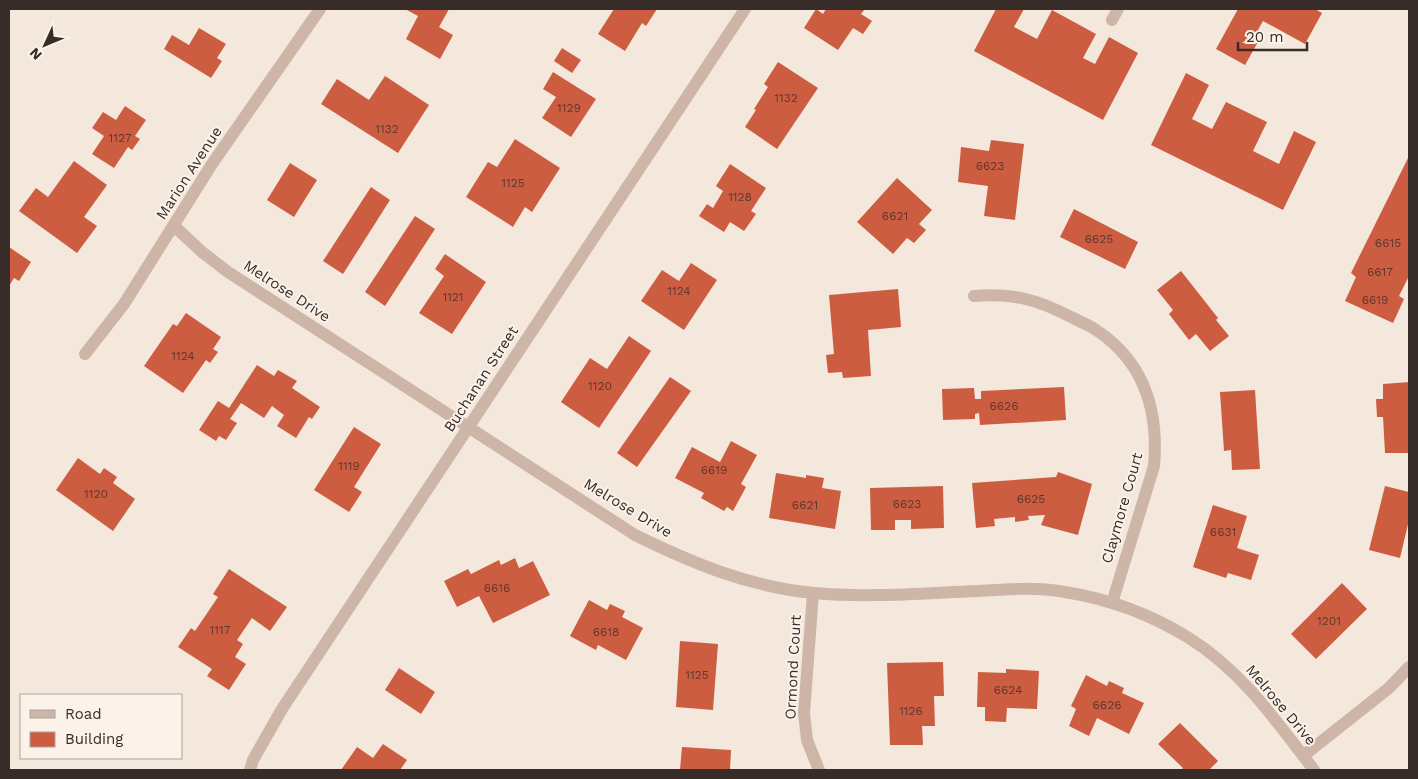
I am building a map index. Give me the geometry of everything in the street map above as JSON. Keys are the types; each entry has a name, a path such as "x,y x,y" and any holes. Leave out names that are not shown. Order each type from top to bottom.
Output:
{"street":[{"name":"Marion Avenue","path":"85,354 124,304 212,164 320,9"},
{"name":"Buchanan Street","path":"250,770 253,760 282,709 745,9"},
{"name":"Melrose Drive","path":"174,226 202,252 228,272 635,534 680,557 723,574 771,586 813,593 860,595 1026,589 1065,592 1112,602 1154,619 1190,639 1224,664 1256,696 1314,770"},
{"name":"Claymore Court","path":"974,296 1019,297 1046,304 1094,328 1124,354 1139,374 1154,417 1156,444 1154,466 1112,602"},
{"name":"Ormond Court","path":"813,593 804,713 807,740 819,770"},
{"path":"1303,756 1389,688 1409,667"}],"building":[{"path":"405,9 449,9 439,27 453,35 440,59 406,39 418,16"},
{"path":"614,9 657,9 646,26 642,23 625,51 598,34"},
{"path":"816,9 823,14 826,9 865,9 861,14 872,21 863,34 853,28 838,50 804,28"},
{"path":"996,9 1024,9 1014,27 1037,39 1052,10 1096,34 1083,58 1095,64 1109,37 1138,53 1103,120 974,51"},
{"path":"1238,9 1315,9 1322,13 1305,44 1263,21 1253,39 1258,42 1245,65 1216,49"},
{"path":"199,28 226,44 217,58 222,61 211,78 164,49 172,35 189,45"},
{"path":"562,48 581,60 572,73 554,61"},
{"path":"778,62 818,88 777,149 745,127 768,87 764,84"},
{"path":"553,72 596,99 571,137 542,118 556,97 543,89"},
{"path":"1186,73 1209,85 1192,119 1212,129 1226,102 1267,122 1253,151 1279,164 1294,131 1316,142 1283,210 1151,145"},
{"path":"385,76 429,105 398,153 321,104 337,79 369,100"},
{"path":"125,106 146,120 135,136 140,139 132,150 128,147 114,168 92,154 104,136 92,128 103,112 116,120"},
{"path":"515,139 560,168 532,212 525,207 513,227 466,197 488,162 497,167"},
{"path":"991,140 1024,144 1015,220 984,216 988,186 958,182 961,147 989,151"},
{"path":"1409,156 1409,276 1399,296 1404,299 1393,323 1345,301 1356,277 1351,273"},
{"path":"74,161 107,185 84,217 97,226 77,253 19,211 36,188 48,197"},
{"path":"290,163 317,180 294,217 267,200"},
{"path":"730,164 766,188 751,211 756,214 744,231 730,222 724,232 699,216 707,204 713,208 723,191 716,186"},
{"path":"897,178 932,210 919,224 926,230 914,243 907,238 893,254 857,222"},
{"path":"371,187 390,200 343,274 323,261"},
{"path":"1074,209 1138,242 1125,269 1060,237"},
{"path":"415,216 435,229 385,306 365,292"},
{"path":"9,247 31,262 19,281 14,278 9,286"},
{"path":"445,254 486,282 452,334 419,313 444,276 435,269"},
{"path":"691,263 717,280 684,330 641,301 662,270 679,281"},
{"path":"1181,271 1218,318 1216,320 1229,336 1210,351 1196,334 1189,340 1169,314 1173,310 1157,290"},
{"path":"898,289 901,327 868,330 871,376 843,378 842,372 828,373 826,355 834,354 829,295"},
{"path":"186,313 221,337 213,349 218,352 210,363 206,360 183,393 144,366 173,324 177,326"},
{"path":"629,336 651,351 599,428 561,402 590,358 607,369"},
{"path":"257,365 274,376 278,370 297,381 292,388 320,407 312,419 309,417 296,438 277,426 284,415 272,406 264,418 241,403 230,419 237,423 226,440 219,436 216,441 199,430 218,401 229,408"},
{"path":"670,377 691,391 637,467 617,453"},
{"path":"1409,382 1409,453 1385,453 1383,417 1377,417 1376,399 1383,399 1383,384"},
{"path":"1064,387 1066,420 980,425 979,413 975,414 975,419 943,420 942,389 974,388 975,399 981,399 981,391"},
{"path":"1255,390 1260,469 1232,470 1231,450 1224,451 1220,392"},
{"path":"354,427 381,444 354,487 362,492 349,512 314,490"},
{"path":"731,441 757,455 741,484 746,487 733,511 727,507 724,511 701,498 704,493 675,478 692,447 720,462"},
{"path":"78,458 100,474 104,468 117,477 113,483 135,499 113,531 56,490"},
{"path":"1058,472 1092,484 1078,535 1041,525 1045,515 1028,516 1029,520 1015,522 1015,517 994,519 995,526 976,528 972,483 1056,477"},
{"path":"776,473 806,478 806,475 824,478 822,488 841,491 835,529 769,518"},
{"path":"943,486 944,528 911,529 911,520 895,520 895,530 871,530 870,488"},
{"path":"1385,486 1409,492 1409,520 1400,558 1369,550"},
{"path":"1213,505 1247,516 1237,548 1259,555 1251,580 1228,573 1226,578 1193,567"},
{"path":"515,558 519,568 533,561 550,595 493,623 479,596 457,607 444,581 468,569 471,574 499,560 501,565"},
{"path":"229,569 287,607 270,631 252,618 237,640 243,644 235,657 246,664 229,690 207,676 212,669 178,647 191,628 195,631 218,597 213,594"},
{"path":"1342,583 1367,609 1316,659 1291,634"},
{"path":"589,600 607,610 610,604 625,611 622,617 643,628 626,660 598,645 596,650 570,636"},
{"path":"680,641 718,644 713,710 676,707"},
{"path":"943,662 944,696 934,696 935,726 922,726 923,745 890,745 887,663"},
{"path":"399,668 435,692 421,714 385,690"},
{"path":"1006,669 1039,671 1037,709 1007,708 1006,722 985,721 985,707 977,707 978,672 1006,673"},
{"path":"1086,675 1107,686 1109,681 1124,688 1122,693 1144,703 1129,734 1097,718 1089,736 1069,726 1076,709 1071,706"},
{"path":"1180,723 1218,761 1209,770 1181,770 1183,768 1158,744"},
{"path":"383,744 407,760 400,770 341,770 357,747 373,758"},
{"path":"682,747 731,750 730,770 680,770"}]}
